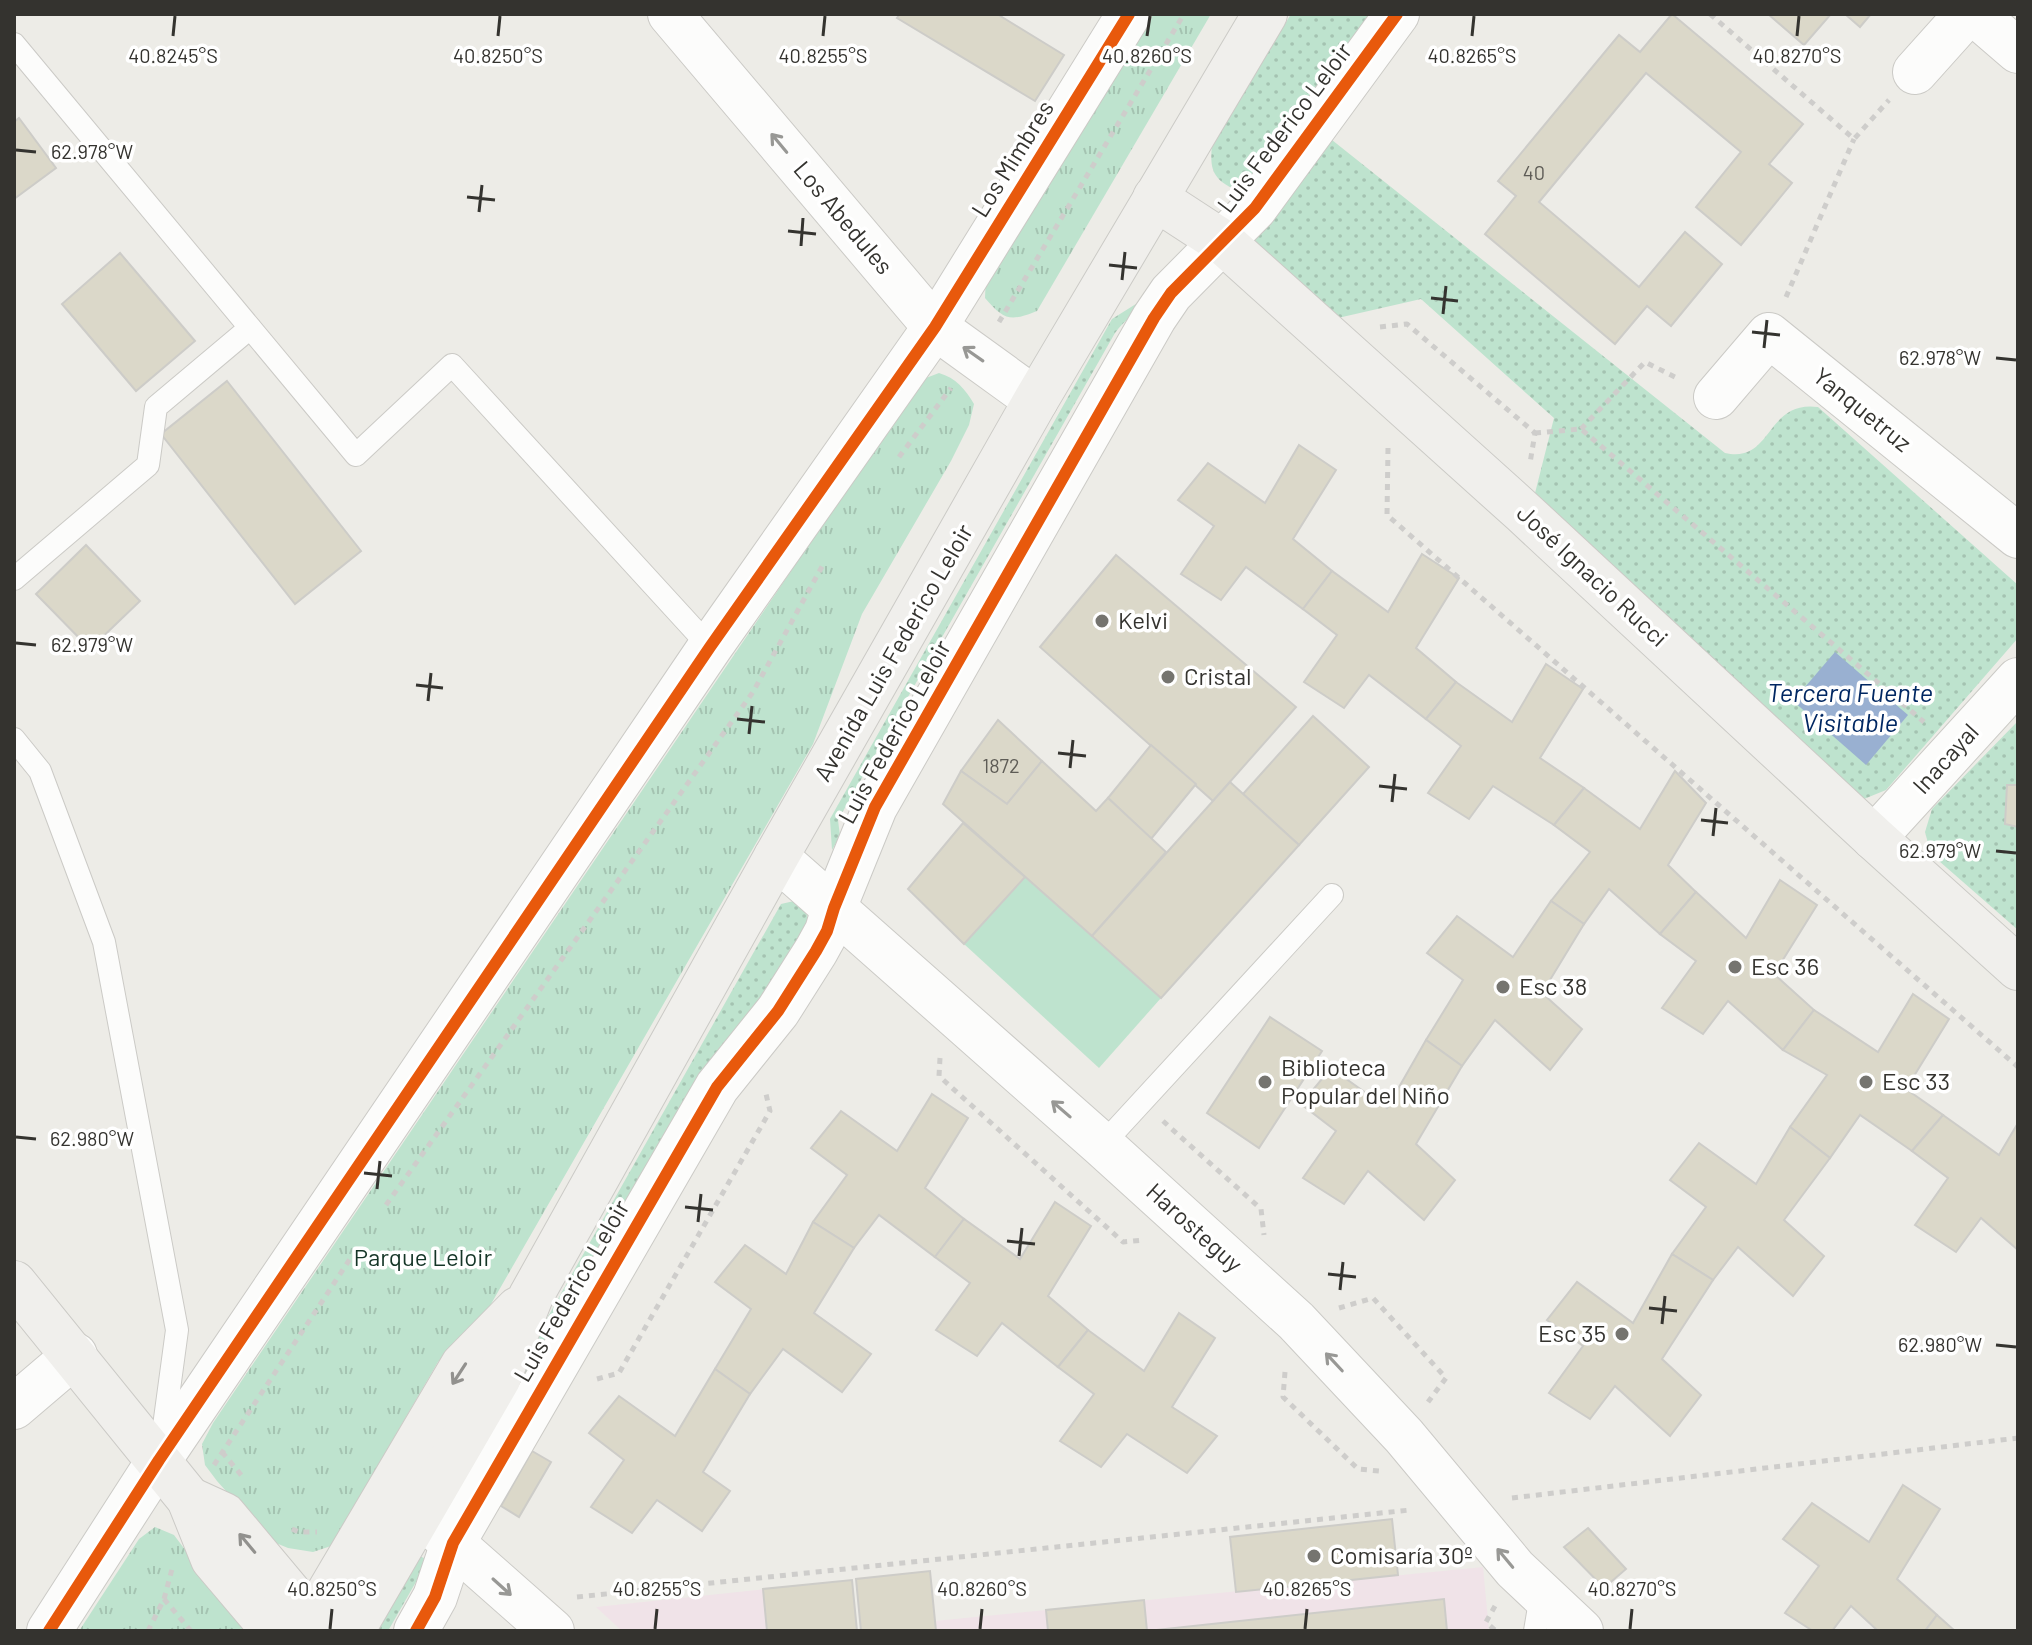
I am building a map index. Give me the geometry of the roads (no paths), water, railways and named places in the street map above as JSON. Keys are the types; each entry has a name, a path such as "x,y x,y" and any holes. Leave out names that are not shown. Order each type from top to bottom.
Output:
{"main road":[{"name":"Avenida Luis Federico Leloir","path":"352,1631 498,1379 531,1296 776,857 1036,400 1265,14"},
{"name":"José Ignacio Rucci","path":"1155,198 1224,243 1523,512 2018,968"},
{"path":"14,1283 189,1499 213,1559 274,1631"},
{"name":"Avenida Luis Federico Leloir","path":"304,1631 463,1365 531,1296"},
{"path":"189,1499 224,1515 296,1601 304,1631"}],"street":[{"name":"Los Abedules","path":"670,14 935,327 1036,400"},
{"name":"Los Mimbres","path":"935,327 1129,14"},
{"name":"Luis Federico Leloir","path":"416,1631 435,1597 453,1543 717,1087 778,1011 816,951 827,931 875,807 1154,318 1171,293 1224,243 1255,208 1397,14"},
{"path":"1915,72 1967,14"},
{"path":"1975,14 2018,51"},
{"path":"49,1631 159,1460 710,647 935,327"},
{"name":"Yanquetruz","path":"1716,397 1769,335 2018,536"},
{"name":"Inacayal","path":"1874,838 2018,680"},
{"name":"Harosteguy","path":"776,857 946,1005 1296,1321 1404,1436 1515,1569 1538,1613 1581,1631"},
{"path":"14,1407 75,1355"},
{"path":"419,1514 536,1617"}],"lane":[{"path":"14,44 356,455 452,365 710,647"},
{"path":"14,579 148,465 156,407 250,328"},
{"path":"14,739 40,771 104,942 177,1330 159,1460"},
{"path":"1102,1145 1332,895"}],"water":[{"name":"Tercera Fuente Visitable","path":"1835,652 1908,715 1866,765 1793,701"}],"place":[{"name":"Kelvi","path":"1102,621"},
{"name":"Cristal","path":"1168,677"},
{"name":"Esc 36","path":"1735,967"},
{"name":"Esc 38","path":"1503,987"},
{"name":"Biblioteca Popular del Niño","path":"1265,1082"},
{"name":"Esc 33","path":"1866,1082"},
{"name":"Esc 35","path":"1622,1334"},
{"name":"Comisaría 30º","path":"1314,1556"}],"park label":[{"name":"Parque Leloir","path":"423,1258"}]}
